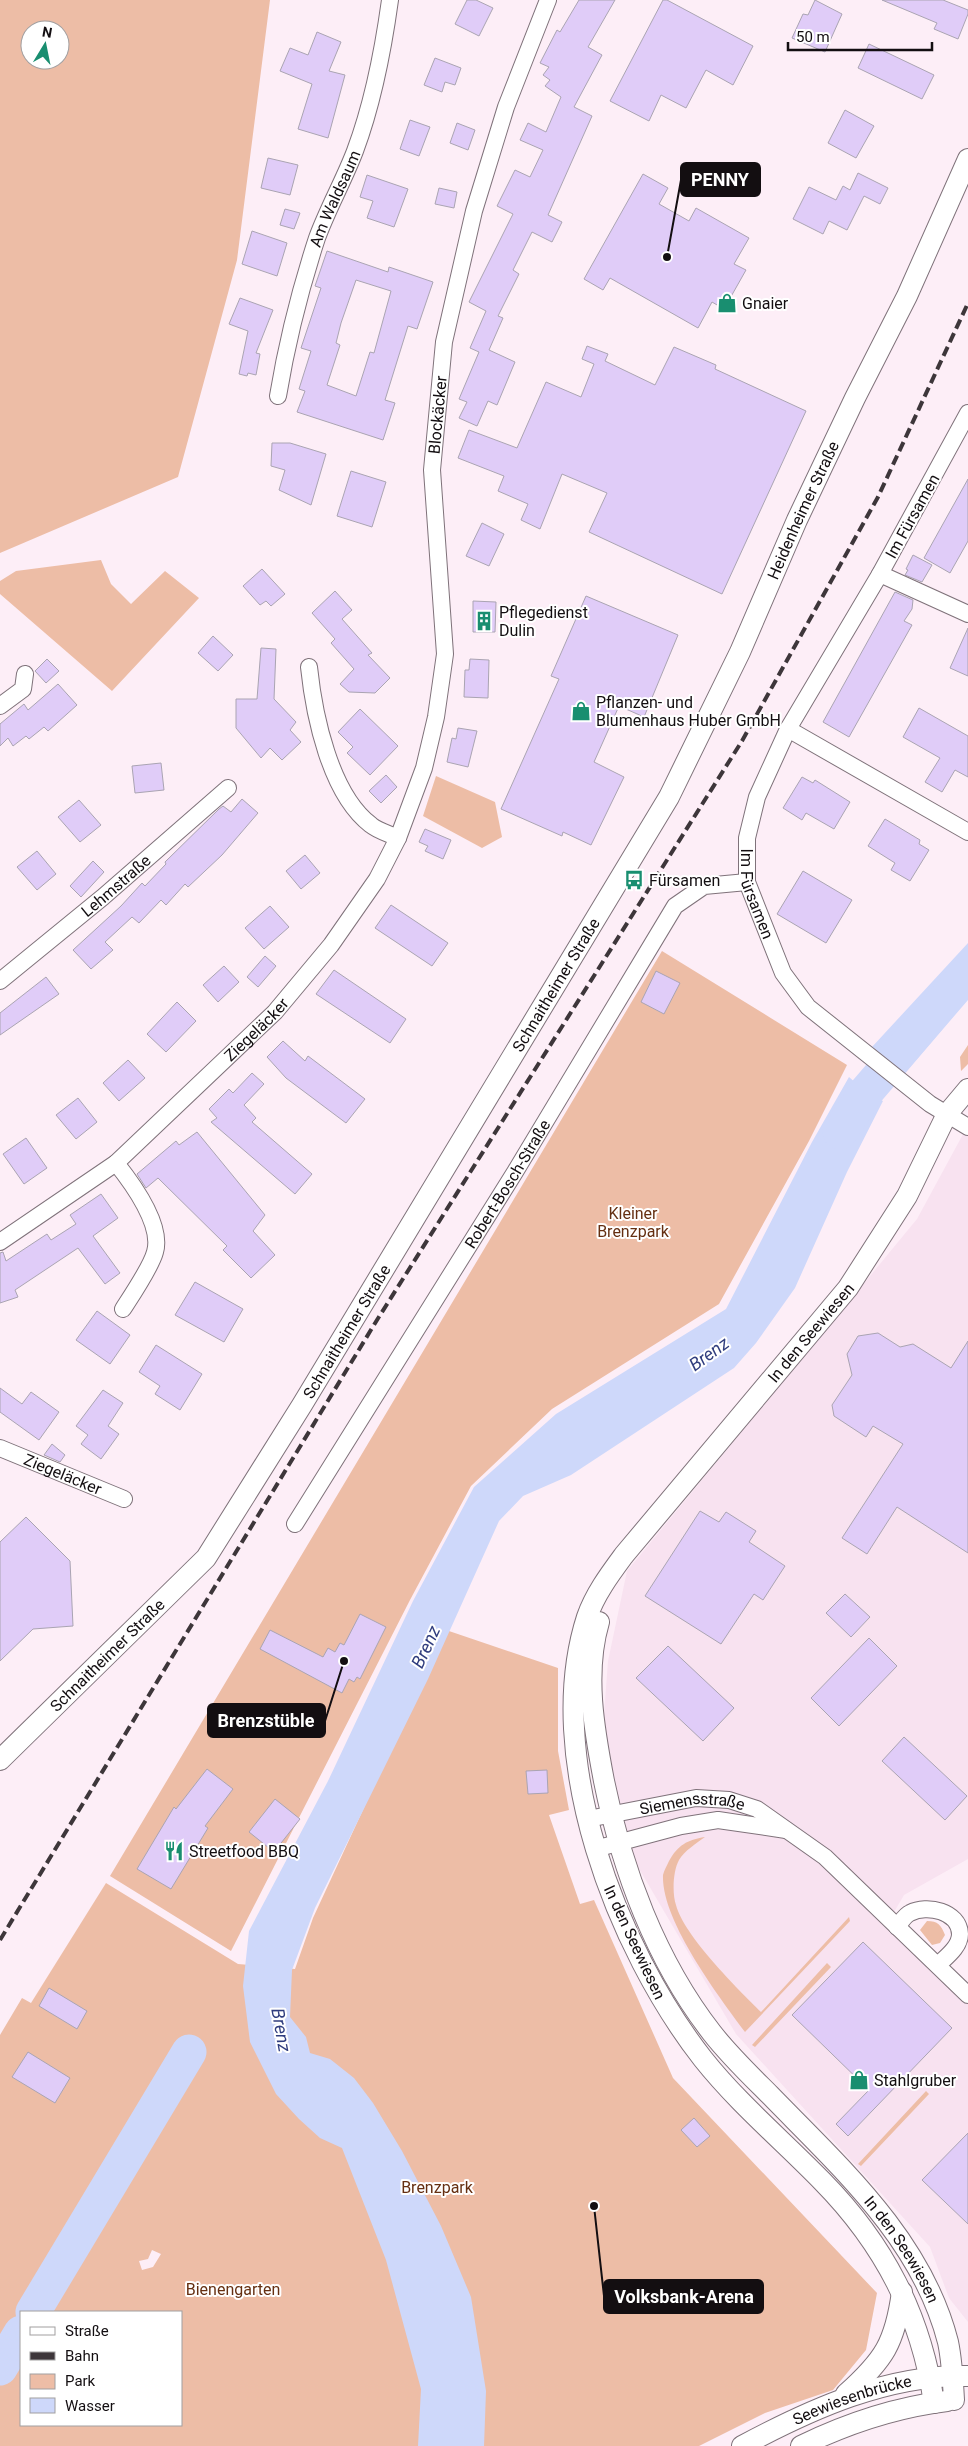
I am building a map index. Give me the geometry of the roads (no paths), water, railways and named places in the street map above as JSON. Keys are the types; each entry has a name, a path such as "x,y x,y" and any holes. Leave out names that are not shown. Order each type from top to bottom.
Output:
{"street":[{"name":"Am Waldsaum","path":"278,396 291,325 301,286 318,235 338,193 368,113 383,49 390,0"},
{"name":"Blockäcker","path":"377,879 398,838 424,768 436,717 445,654 432,470 444,342 474,211 506,107 548,0"},
{"name":"Heidenheimer Straße","path":"633,858 669,797 740,652 797,520 907,296 968,159"},
{"name":"Im Fürsamen","path":"968,413 880,574 788,729 757,797 747,838 747,882 783,973 808,1007 916,1092 968,1127"},
{"path":"880,574 968,614"},
{"path":"309,667 314,710 327,755 344,794 371,826 398,838"},
{"path":"0,706 24,689 25,674"},
{"path":"788,729 968,832"},
{"name":"Lehmstraße","path":"0,981 103,896 228,788"},
{"name":"Schnaitheimer Straße","path":"0,1760 206,1558 308,1397 633,858"},
{"name":"Ziegeläcker","path":"0,1242 116,1163 215,1071 280,1006 331,945 377,879"},
{"name":"Robert-Bosch-Straße","path":"295,1524 515,1172 675,906 704,886 747,882"},
{"name":"In den Seewiesen","path":"934,2402 926,2355 902,2292 881,2254 847,2208 728,2088 681,2030 647,1974 607,1882 588,1819 574,1734 575,1668 588,1615 597,1595 624,1555 848,1288 907,1196 947,1114 968,1090"},
{"path":"116,1163 134,1186 146,1208 154,1233 156,1252 123,1310"},
{"name":"Ziegeläcker","path":"0,1448 124,1500"},
{"name":"In den Seewiesen","path":"624,1555 598,1625 592,1658 594,1713 618,1843 638,1898 664,1957 711,2032 882,2214 910,2255 944,2327 960,2376 961,2399"},
{"name":"Siemensstraße","path":"588,1819 681,1800 713,1798 729,1800 757,1809 825,1857 968,1995"},
{"name":"Siemensstraße","path":"596,1849 681,1826 718,1820 790,1831"},
{"path":"896,1927 909,1913 926,1908 944,1911 956,1922 960,1934 956,1948 938,1965"},
{"path":"837,2403 876,2366 885,2353 896,2328 902,2292"},
{"name":"Seewiesenbrücke","path":"742,2446 837,2403 885,2385 930,2377 960,2376"},
{"name":"Seewiesenbrücke","path":"801,2446 894,2412 934,2402 961,2399"}],"water":[{"path":"968,943 968,999 905,1073 872,1047"},
{"path":"849,1077 866,1092 883,1101 847,1172 795,1288 756,1343 734,1368 571,1475 523,1496 499,1521 428,1679 315,1908 292,1970 290,2017 306,2037 310,2053 330,2059 354,2078 373,2103 402,2151 441,2226 471,2297 486,2391 484,2446 418,2446 421,2389 386,2260 342,2148 320,2138 276,2094 250,2042 243,1986 249,1931 328,1781 413,1601 474,1487 556,1414 726,1309 812,1142"}],"waterway":[{"name":"Brenz","path":"840,1132 866,1092 968,973"},
{"path":"34,2311 189,2052"},
{"path":"0,2368 20,2335"}],"railway":[{"path":"0,1940 377,1320 742,741 878,497 968,303"}],"place":[{"name":"PENNY","path":"667,257"},
{"name":"Gnaier","path":"727,303"},
{"name":"Pflegedienst Dulin","path":"484,621"},
{"name":"Pflanzen- und Blumenhaus Huber GmbH","path":"581,711"},
{"name":"Fürsamen","path":"634,880"},
{"name":"Brenzstüble","path":"344,1661"},
{"name":"Streetfood BBQ","path":"174,1851"},
{"name":"Stahlgruber","path":"859,2080"},
{"name":"Volksbank-Arena","path":"594,2206"}],"park label":[{"name":"Kleiner Brenzpark","path":"633,1222"},
{"name":"Brenzpark","path":"437,2187"},
{"name":"Bienengarten","path":"233,2289"}]}
